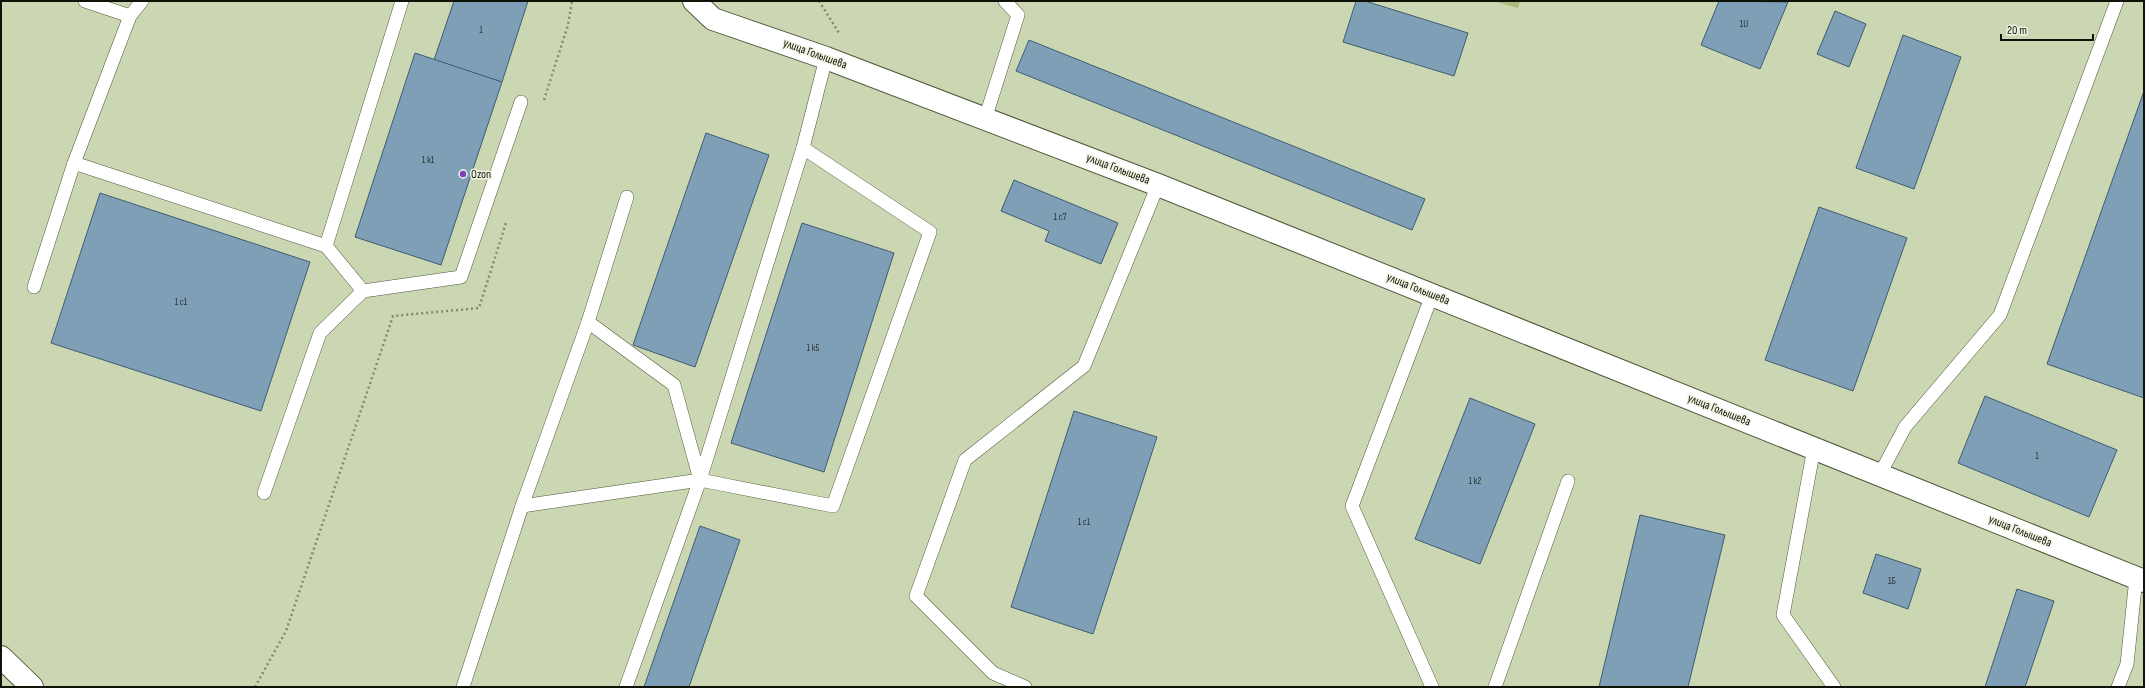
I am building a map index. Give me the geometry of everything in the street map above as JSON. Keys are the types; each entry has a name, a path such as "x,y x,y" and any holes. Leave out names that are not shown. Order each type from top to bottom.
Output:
{"street":[{"name":"улица Голышева","path":"694,1 713,19 826,58 1158,185 1880,474 2140,580"},
{"path":"1,658 32,687"}],"lane":[{"path":"85,1 130,16"},
{"path":"34,286 74,163 130,16 142,1"},
{"path":"326,246 402,1"},
{"path":"985,119 1018,15 1005,1"},
{"path":"1880,474 1905,427 2000,315 2117,1"},
{"path":"626,687 700,480 803,148 826,58"},
{"path":"264,493 320,333 363,291 461,277 521,102"},
{"path":"522,506 700,480 833,506 930,232 803,148"},
{"path":"74,163 326,246 363,291"},
{"path":"1025,687 993,673 916,596 965,460 1084,366 1158,185"},
{"path":"463,687 522,506 588,322 627,196"},
{"path":"1432,295 1352,506 1432,687"},
{"path":"588,322 674,385 700,480"},
{"path":"1814,448 1783,615 1834,687"},
{"path":"1495,687 1568,481"},
{"path":"2118,687 2127,664 2140,580"}],"path":[{"path":"542,107 568,25 572,1"},
{"path":"255,687 286,631 393,316 479,308 507,219"}],"green space":[{"path":"1492,1 1520,1 1518,8"}],"building":[{"path":"454,1 528,1 502,82 434,60"},
{"path":"1356,1 1365,1 1468,33 1454,76 1343,42"},
{"path":"1719,1 1788,2 1760,69 1701,45"},
{"path":"1835,11 1866,24 1849,67 1817,54"},
{"path":"1903,35 1961,57 1914,189 1856,168"},
{"path":"1029,40 1425,199 1412,230 1016,71"},
{"path":"415,53 502,82 441,265 355,237"},
{"path":"2144,91 2144,398 2047,364"},
{"path":"706,133 769,155 695,367 633,345"},
{"path":"1014,180 1118,223 1101,264 1045,241 1049,231 1001,211"},
{"path":"100,193 310,262 261,411 51,343"},
{"path":"1819,207 1907,238 1853,391 1765,360"},
{"path":"802,223 894,253 824,472 731,443"},
{"path":"1985,396 2117,450 2089,517 1958,463"},
{"path":"1470,398 1535,424 1480,564 1415,539"},
{"path":"1074,411 1157,437 1093,634 1011,607"},
{"path":"1640,515 1725,535 1688,687 1599,687"},
{"path":"700,526 740,540 689,687 644,687"},
{"path":"1876,554 1921,569 1908,609 1863,593"},
{"path":"2017,589 2054,601 2025,687 1985,687"}],"place":[{"name":"Ozon","path":"463,174"}]}
